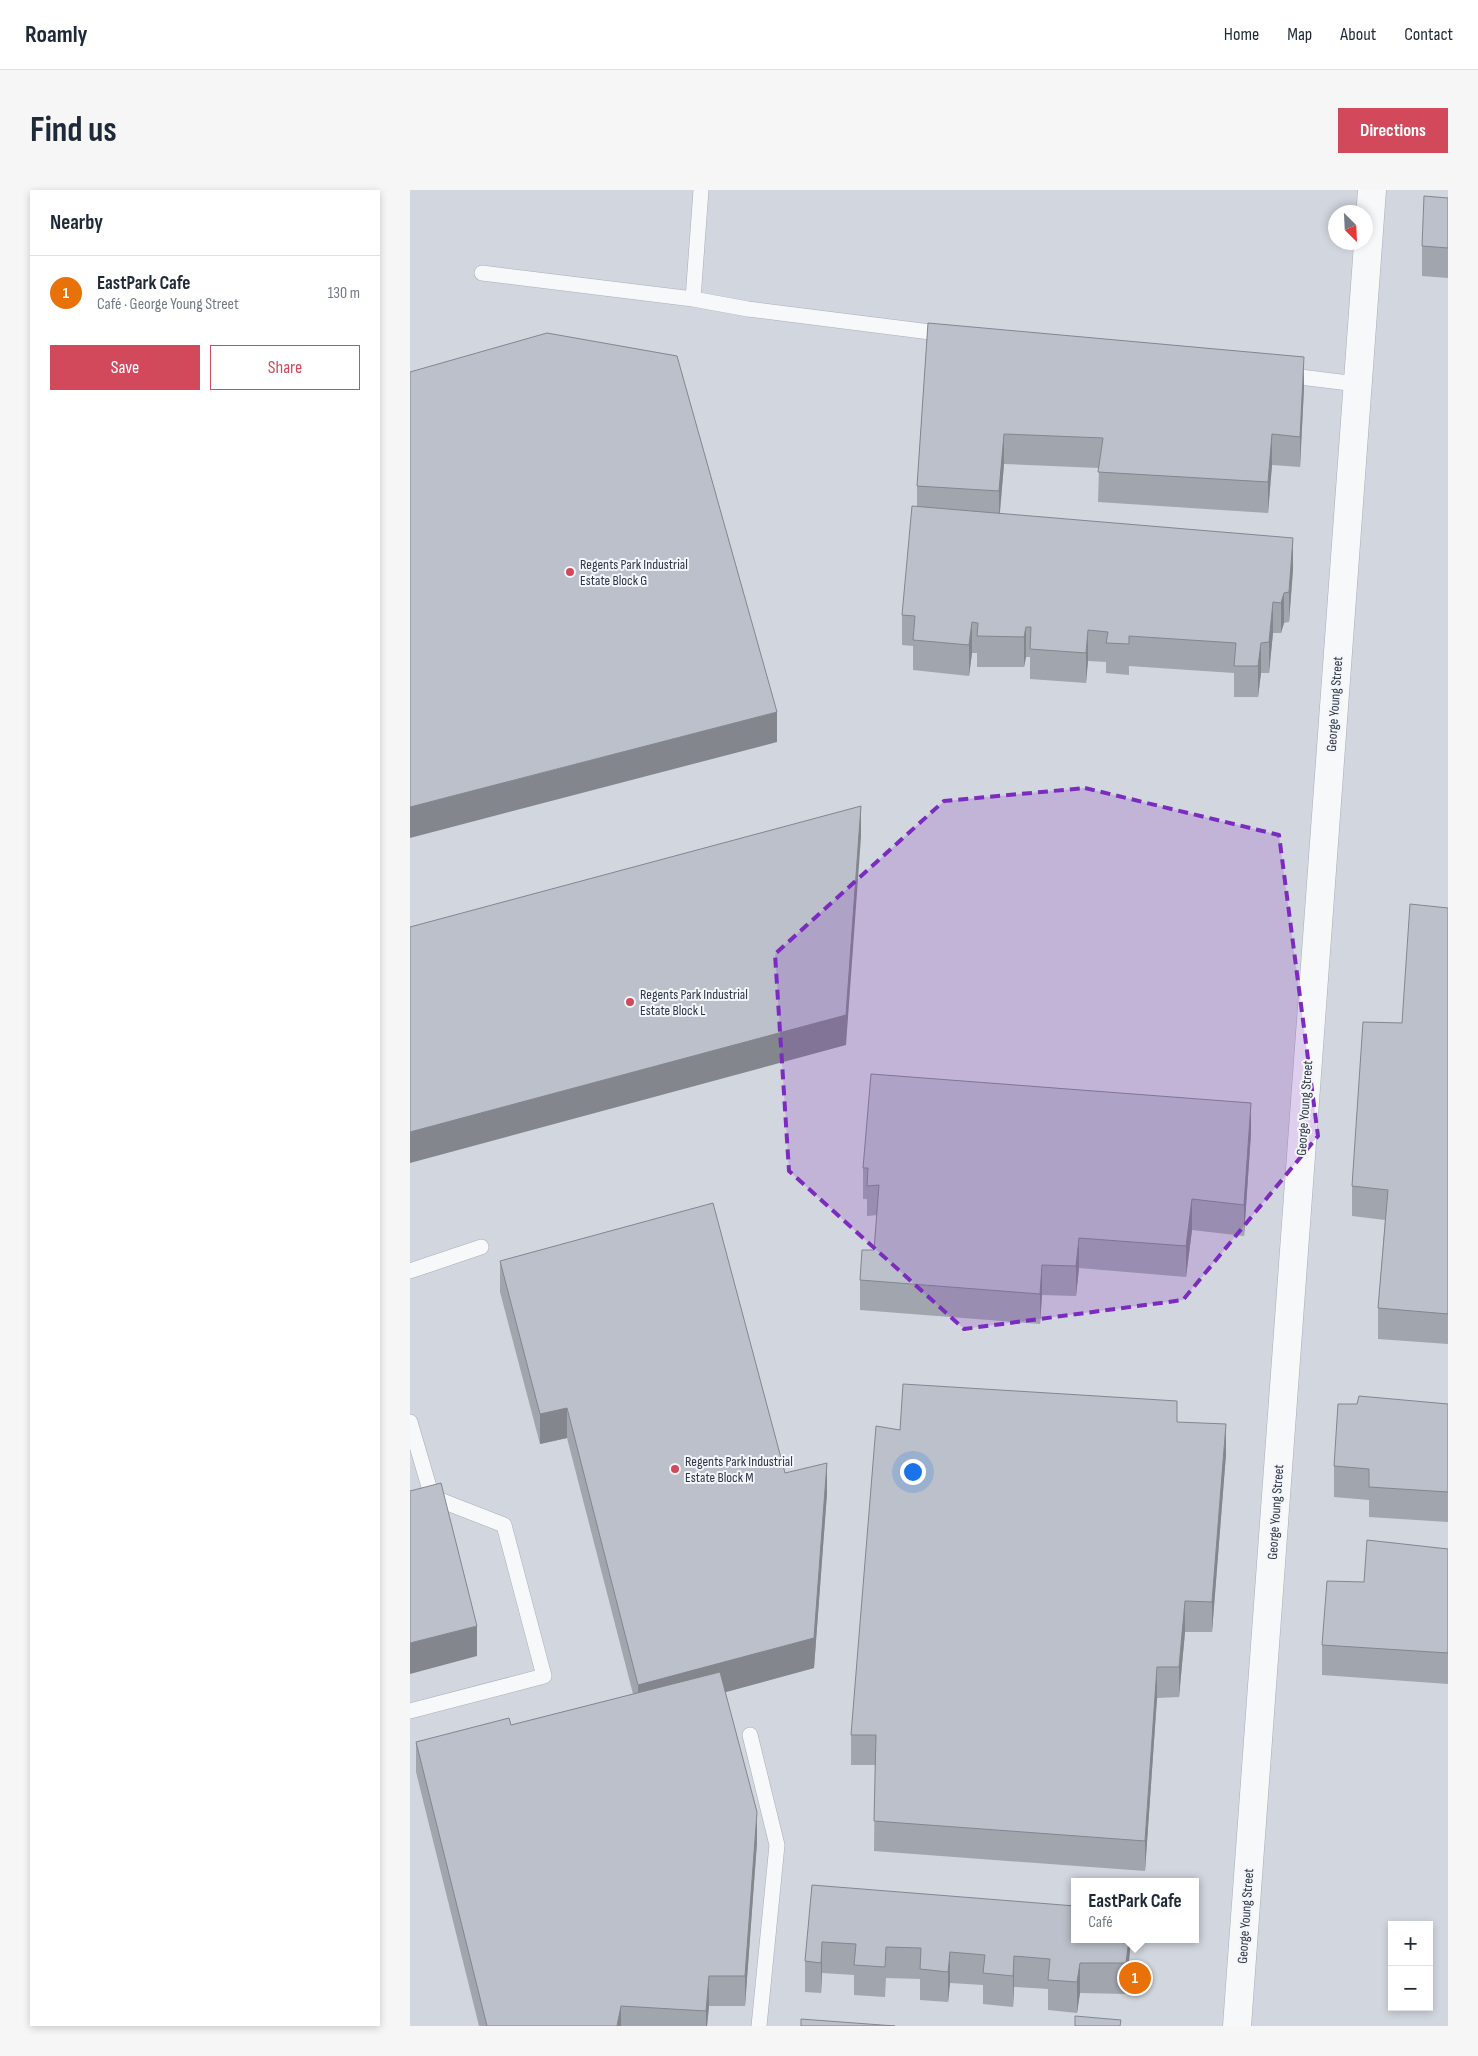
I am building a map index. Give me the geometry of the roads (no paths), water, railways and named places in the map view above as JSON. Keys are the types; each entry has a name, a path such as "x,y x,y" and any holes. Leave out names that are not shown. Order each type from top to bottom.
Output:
{"street":[{"name":"George Young Street","path":"1238,2026 1372,190"}],"lane":[{"path":"693,299 701,190"},
{"path":"482,273 693,299 748,309 965,336"},
{"path":"1272,374 1357,384"},
{"path":"410,1271 481,1247"},
{"path":"410,1422 432,1497"},
{"path":"410,1502 432,1497 504,1525 544,1676 410,1711"},
{"path":"750,1735 777,1845 759,2026"}],"place":[{"name":"Regents Park Industrial Estate Block G","path":"570,572"},
{"name":"Regents Park Industrial Estate Block L","path":"630,1002"},
{"name":"Regents Park Industrial Estate Block M","path":"675,1469"},
{"name":"EastPark Cafe","path":"1135,1978"}]}
